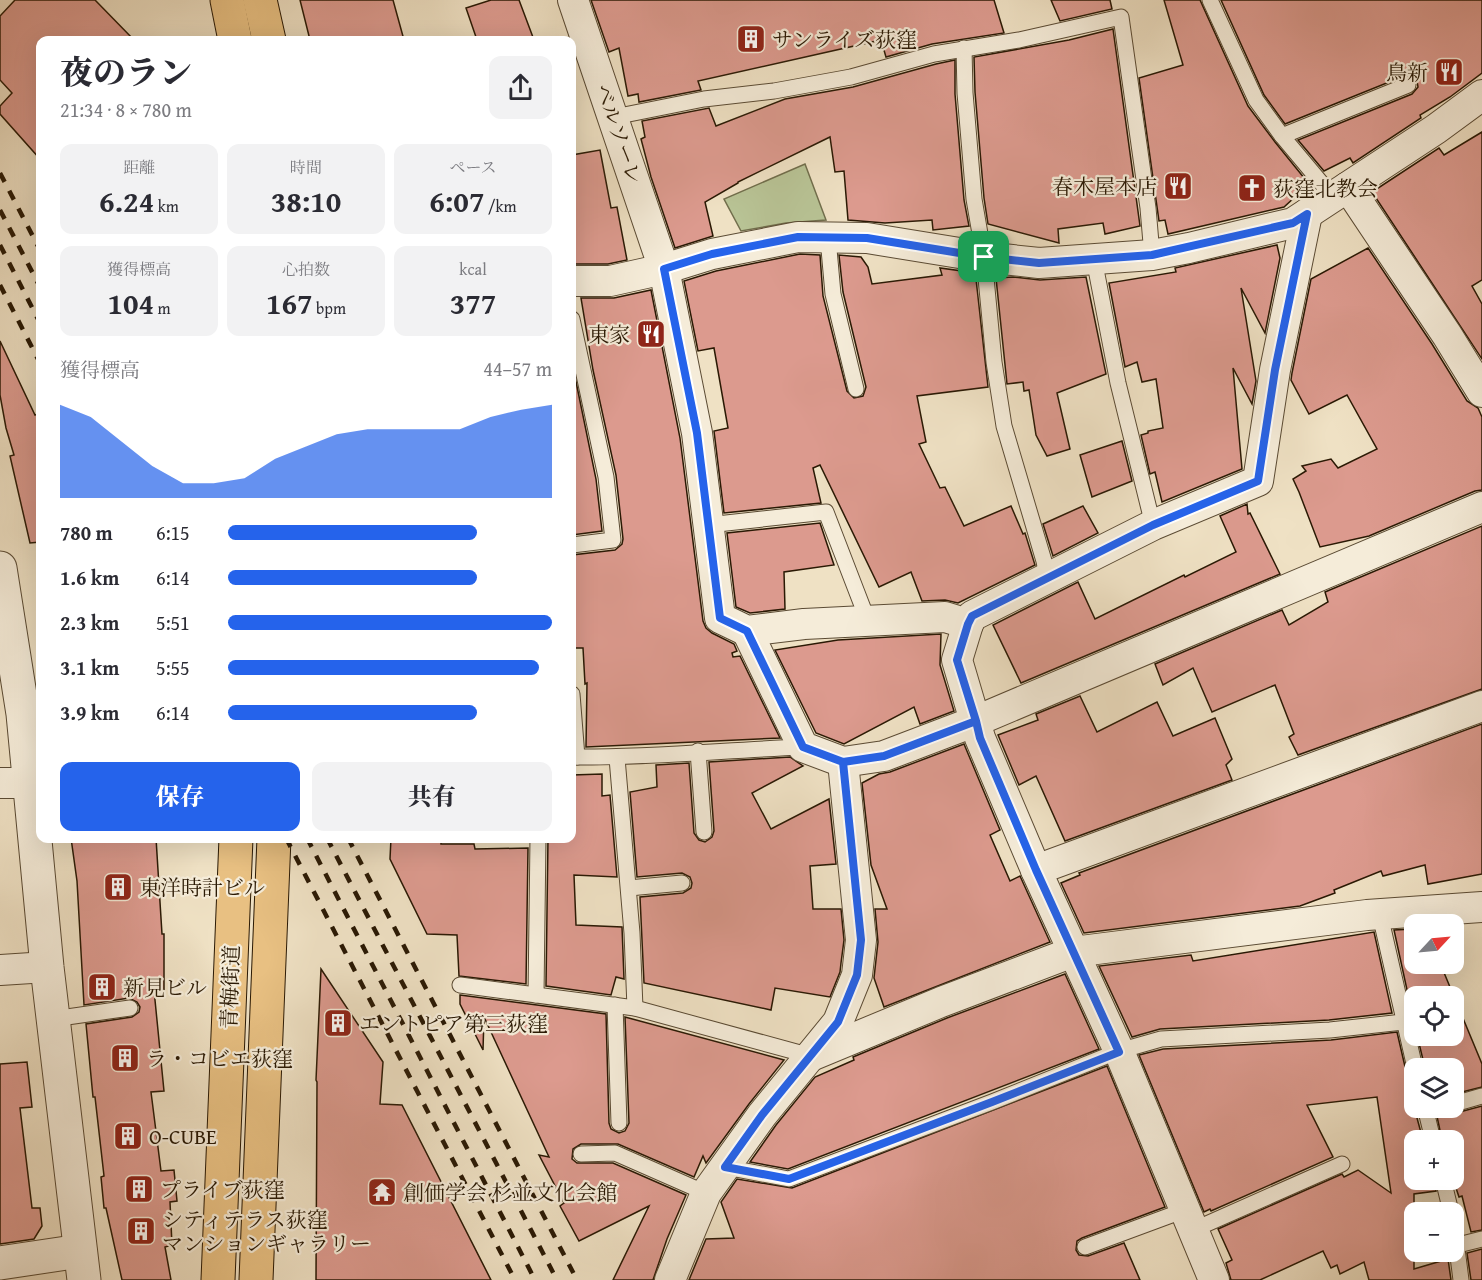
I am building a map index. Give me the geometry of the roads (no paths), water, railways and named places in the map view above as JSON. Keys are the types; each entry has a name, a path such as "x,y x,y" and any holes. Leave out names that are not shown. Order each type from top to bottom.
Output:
{"main road":[{"path":"227,0 234,36"},
{"path":"260,0 268,36"},
{"name":"青梅街道","path":"218,1280 236,843"},
{"name":"青梅街道","path":"256,1280 274,843"}],"street":[{"name":"ベルソーレ","path":"573,0 583,66 614,117 664,269 697,433 720,618 747,631"},
{"path":"576,281 610,281 664,269 712,254 798,237 867,238 984,257 1039,263 1152,255 1293,223 1436,129 1482,95"},
{"path":"1341,192 1447,335 1482,392"},
{"path":"1214,1280 1119,1052 1036,870 980,738 957,660 972,616 1153,525 1258,481 1275,370 1307,214"},
{"path":"968,624 945,617 804,624 747,631 803,747 843,762 884,756 976,721 1482,507"},
{"path":"0,568 23,714 15,783 47,967 82,1265 0,1263"},
{"path":"1036,870 1482,706"},
{"path":"670,1280 706,1193 762,1115 838,1022 857,975 861,940 843,762"},
{"path":"811,1056 941,1002 1073,952 1380,915 1482,907"},
{"path":"0,970 47,967"}],"lane":[{"path":"1210,0 1256,100 1282,136 1341,192"},
{"path":"614,117 704,99 774,91 851,76 934,54 1018,40 1121,17 1148,208 1152,255"},
{"path":"964,48 965,93 974,199 984,257 994,362 1004,426 1047,578"},
{"path":"1282,136 1408,85"},
{"path":"828,238 833,294 856,389"},
{"path":"1094,259 1118,383 1153,525"},
{"path":"576,338 606,477 613,540 576,545"},
{"path":"708,525 826,512 868,621"},
{"path":"576,757 617,758 803,747"},
{"path":"698,752 704,832"},
{"path":"617,758 629,888 635,1008"},
{"path":"536,995 538,843"},
{"path":"629,888 682,883"},
{"path":"1380,915 1412,1058"},
{"path":"460,985 635,1008 811,1056"},
{"path":"615,1005 620,1123"},
{"path":"53,1019 130,1008"},
{"path":"725,1167 789,1179 1119,1052 1161,1039 1330,1030 1403,1022"},
{"path":"1464,1101 1482,1096"},
{"path":"581,1154 615,1153 706,1193"},
{"path":"1085,1247 1189,1220 1342,1164"},
{"path":"1464,1244 1482,1239"},
{"path":"1459,1262 1461,1280"}],"railway":[{"path":"0,173 36,242"},
{"path":"0,210 36,279"},
{"path":"0,245 36,315"},
{"path":"0,285 36,355"},
{"path":"289,843 515,1280"},
{"path":"310,843 535,1280"},
{"path":"330,843 557,1280"},
{"path":"351,843 577,1280"}],"place":[{"name":"サンライズ荻窪","path":"751,39"},
{"name":"鳥新","path":"1449,72"},
{"name":"春木屋本店","path":"1178,186"},
{"name":"荻窪北教会","path":"1252,188"},
{"name":"東家","path":"651,334"},
{"name":"東洋時計ビル","path":"118,887"},
{"name":"新見ビル","path":"102,987"},
{"name":"エントピア第三荻窪","path":"338,1023"},
{"name":"ラ・コビエ荻窪","path":"125,1058"},
{"name":"O-CUBE","path":"128,1136"},
{"name":"プライブ荻窪","path":"139,1189"},
{"name":"創価学会 杉並文化会館","path":"382,1192"},
{"name":"シティテラス荻窪 マンションギャラリー","path":"141,1231"}]}
